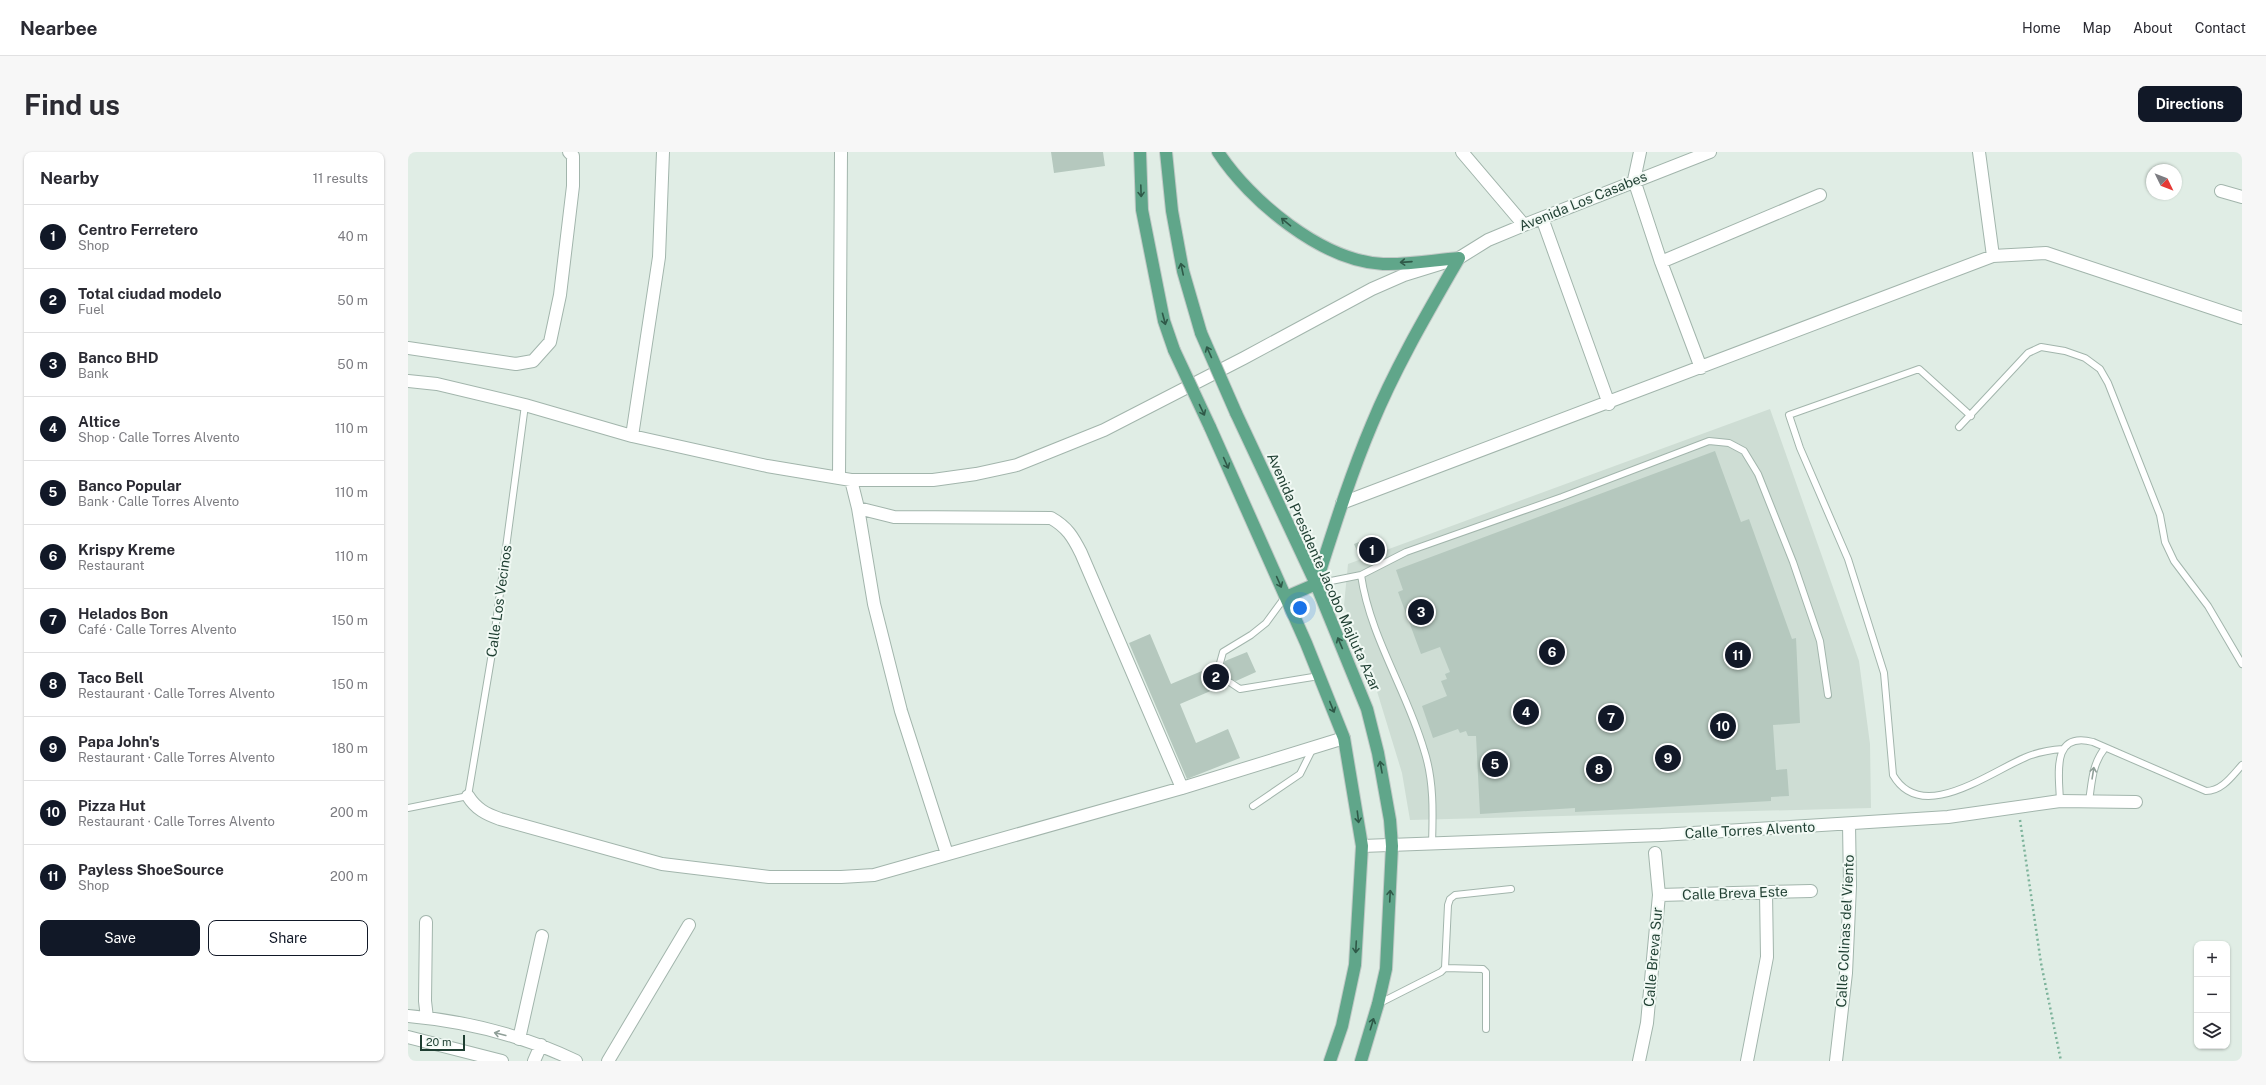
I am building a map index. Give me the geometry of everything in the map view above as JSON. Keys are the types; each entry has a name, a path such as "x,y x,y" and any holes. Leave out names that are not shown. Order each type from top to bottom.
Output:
{"main road":[{"path":"1140,152 1142,210 1164,321 1174,350 1286,597 1344,738 1362,846 1355,965 1342,1026 1330,1061"},
{"name":"Avenida Presidente Jacobo Majluta Azar","path":"1166,152 1172,211 1183,271 1201,333 1236,413 1316,584 1367,709 1378,753 1390,820 1392,846 1386,969 1378,1004 1361,1061"},
{"path":"1218,152 1229,169 1249,190 1297,231 1342,254 1382,264 1459,258"},
{"path":"1286,597 1316,584 1342,503 1372,425 1389,386 1459,258"}],"street":[{"path":"408,348 516,364 533,361 550,342 560,295 573,186 573,156 569,152"},
{"path":"632,436 659,256 663,152"},
{"path":"841,152 845,479 858,508 874,604 901,711 947,854"},
{"path":"1462,152 1524,224"},
{"path":"1640,152 1634,180 1661,262 1701,368"},
{"name":"Avenida Los Casabes","path":"408,381 437,384 525,405 632,436 767,466 845,479 933,480 976,474 1017,465 1104,430 1244,358 1372,289 1404,275 1459,258 1488,240 1524,224 1634,180 1710,152"},
{"path":"1979,152 1993,256"},
{"path":"2221,191 2242,198"},
{"path":"1661,262 1820,195"},
{"path":"1542,218 1609,404"},
{"path":"1342,503 1609,404 1993,256 2046,253 2242,318"},
{"path":"858,508 894,517 1051,518 1061,524 1070,532 1081,554 1182,788"},
{"path":"468,796 473,805 483,812 500,819 662,864 769,877 841,877 874,875 1182,788 1344,738"},
{"name":"Calle Torres Alvento","path":"1362,846 1661,835 1948,817 2060,801 2136,802"},
{"name":"Calle Colinas del Viento","path":"1836,1061 1846,973 1850,886 1849,824"},
{"name":"Calle Breva Sur","path":"1639,1061 1647,1023 1659,895 1655,853"},
{"name":"Calle Breva Este","path":"1659,895 1811,891"},
{"path":"1747,1061 1767,957 1766,892"},
{"path":"426,922 425,1001 427,1018"},
{"path":"608,1061 689,925"},
{"path":"520,1039 542,936"},
{"path":"408,1016 427,1018 520,1039 541,1045 576,1061"},
{"path":"408,1037 502,1061"},
{"path":"534,1061 541,1045"}],"lane":[{"path":"1959,427 1971,416 2028,353 2041,347 2065,351 2085,358 2100,369 2108,383 2160,515 2165,542 2174,561 2208,606 2242,664"},
{"path":"1971,416 1918,369 1789,414 1800,448 1848,559 1884,673 1893,775 1900,786 1908,792 1920,797 1935,797 1972,784 2024,758 2048,750 2063,749"},
{"name":"Calle Los Vecinos","path":"468,796 492,653 525,405"},
{"path":"1316,584 1361,576 1406,552 1562,497 1709,441 1729,443 1744,451 1758,474 1793,562 1820,641 1828,695"},
{"path":"1361,576 1370,617 1425,750 1433,807 1432,844"},
{"path":"1220,663 1222,652 1251,635 1266,623 1286,597"},
{"path":"1231,683 1240,688 1319,676"},
{"path":"2060,801 2059,758 2063,749 2070,742 2080,739 2105,748 2206,791 2214,791 2220,788 2242,765"},
{"path":"1253,806 1300,774 1314,747"},
{"path":"2089,802 2094,767 2098,757 2105,748"},
{"path":"408,808 468,796"},
{"path":"1378,1004 1441,972 1445,968 1448,905 1450,899 1455,895 1511,889"},
{"path":"1445,968 1482,969 1486,972 1486,1029"}],"path":[{"path":"2018,808 2041,963 2061,1061"}],"shaded area":[{"path":"1770,409 1859,661 1870,744 1871,808 1410,820 1402,773 1376,688 1344,605 1348,564"}],"building":[{"path":"1051,152 1103,152 1105,166 1054,173"},
{"path":"1715,451 1741,522 1749,519 1792,639 1796,638 1800,723 1773,725 1776,770 1787,769 1789,796 1771,797 1771,801 1575,812 1575,808 1480,814 1476,736 1468,736 1466,731 1460,733 1458,729 1433,738 1422,706 1447,696 1441,681 1447,679 1445,674 1450,672 1440,647 1421,654 1398,592 1403,590 1396,570"},
{"path":"1376,535 1382,551 1361,560 1354,544"},
{"path":"1150,634 1171,684 1216,665 1222,667 1225,661 1247,652 1256,672 1236,681 1229,679 1227,684 1180,704 1196,743 1228,729 1240,758 1187,779 1129,643"}],"place":[{"name":"Centro Ferretero","path":"1372,550"},
{"name":"Banco BHD","path":"1421,612"},
{"name":"Krispy Kreme","path":"1552,652"},
{"name":"Payless ShoeSource","path":"1738,655"},
{"name":"Total ciudad modelo","path":"1216,677"},
{"name":"Altice","path":"1526,712"},
{"name":"Helados Bon","path":"1611,718"},
{"name":"Pizza Hut","path":"1723,726"},
{"name":"Papa John's","path":"1668,758"},
{"name":"Banco Popular","path":"1495,764"},
{"name":"Taco Bell","path":"1599,769"}]}
